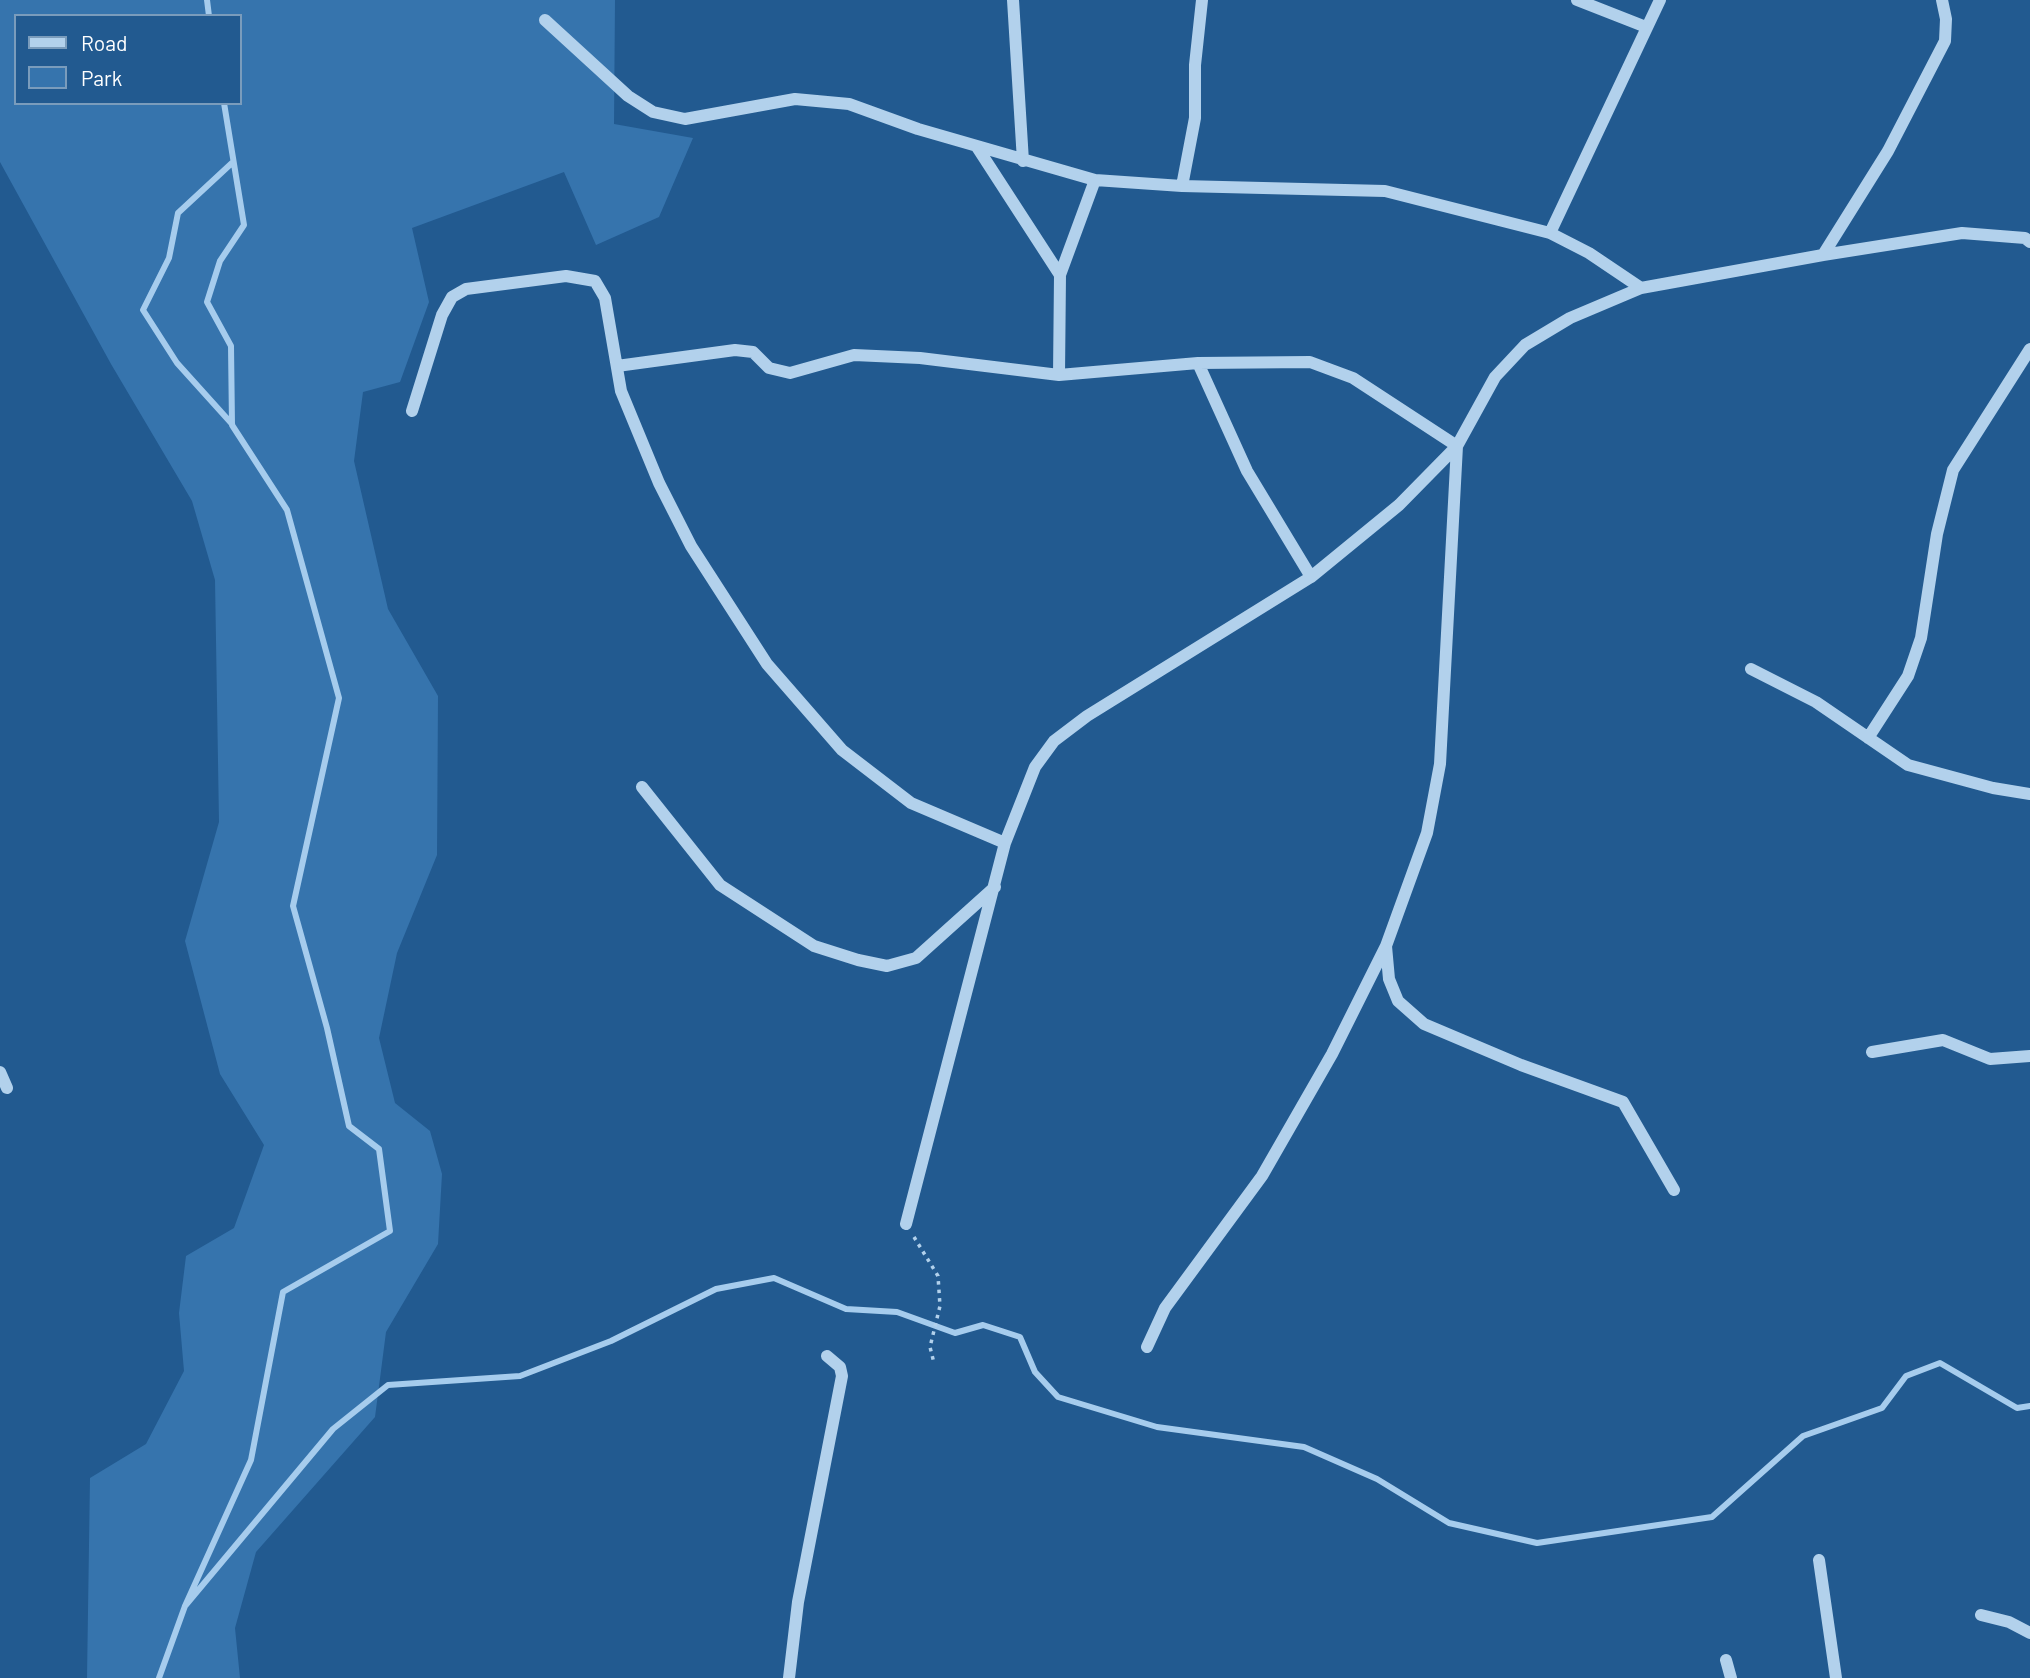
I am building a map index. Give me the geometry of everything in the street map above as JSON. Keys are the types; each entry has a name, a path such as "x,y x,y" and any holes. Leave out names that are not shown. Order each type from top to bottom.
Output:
{"street":[{"path":"1013,0 1023,161"},
{"path":"1182,186 1195,118 1195,65 1202,0"},
{"path":"1577,0 1646,27"},
{"path":"1550,233 1660,0"},
{"path":"1823,255 1888,151 1945,41 1946,19 1942,0"},
{"path":"545,20 628,96 653,112 685,119 796,99 849,104 977,147 1096,180 1182,186 1385,191 1550,233 1588,253 1641,288"},
{"path":"977,147 1060,275"},
{"path":"1059,375 1060,275 1096,180"},
{"path":"906,1224 1005,843 1035,767 1054,741 1087,716 1311,577 1399,505 1457,446 1495,377 1525,345 1570,318 1641,288 1823,255 1962,233 2025,238 2030,242"},
{"path":"412,411 442,315 452,297 466,289 566,276 595,281 605,298 621,391 659,483 691,545 767,664 842,750 911,803 1005,843"},
{"path":"1868,738 1908,676 1921,638 1937,534 1952,470 2030,349"},
{"path":"617,366 735,350 753,352 769,368 790,373 854,355 920,358 1059,375 1198,363 1310,362 1336,369 1457,446"},
{"path":"1198,363 1247,471 1311,577"},
{"path":"1147,1347 1165,1308 1262,1177 1332,1054 1386,946 1427,833 1440,764 1457,446"},
{"path":"1751,669 1816,702 1908,765 1993,788 2030,794"},
{"path":"642,787 720,885 814,946 858,960 887,966 916,958 995,887"},
{"path":"1386,946 1389,979 1398,1001 1424,1024 1521,1065 1623,1102 1674,1189"},
{"path":"1872,1052 1943,1040 1990,1059 2030,1056"},
{"path":"0,1072 7,1088"},
{"path":"789,1678 799,1602 842,1376 840,1367 827,1356"},
{"path":"1819,1560 1836,1678"},
{"path":"1981,1615 2009,1622 2030,1633"},
{"path":"1726,1660 1731,1678"}],"path":[{"path":"906,1224 938,1276 940,1306 930,1347 934,1363"}],"green space":[{"path":"0,0 615,0 614,124 693,138 659,217 596,245 564,172 412,228 429,302 400,382 363,392 354,461 388,609 438,696 437,855 397,953 379,1038 395,1103 430,1131 442,1174 438,1244 386,1332 375,1417 256,1552 235,1628 240,1678 87,1678 90,1478 146,1444 184,1371 179,1313 186,1256 234,1228 264,1145 220,1074 185,941 219,822 215,580 192,501 111,364 0,162"}],"waterway":[{"path":"207,0 209,14"},
{"path":"159,1678 185,1606 251,1460 283,1292 390,1231 379,1149 349,1126 327,1028 293,906 339,698 287,510 232,425 231,346 207,302 220,261 244,225 224,105"},
{"path":"232,424 177,363 143,310 169,258 178,213 233,162"},
{"path":"185,1606 333,1429 388,1385 520,1376 611,1341 716,1289 774,1278 846,1309 897,1312 955,1333 983,1325 1020,1337 1035,1372 1058,1397 1157,1427 1304,1447 1377,1479 1449,1523 1537,1543 1712,1517 1803,1436 1882,1408 1906,1376 1940,1363 2017,1408 2030,1406"}]}
